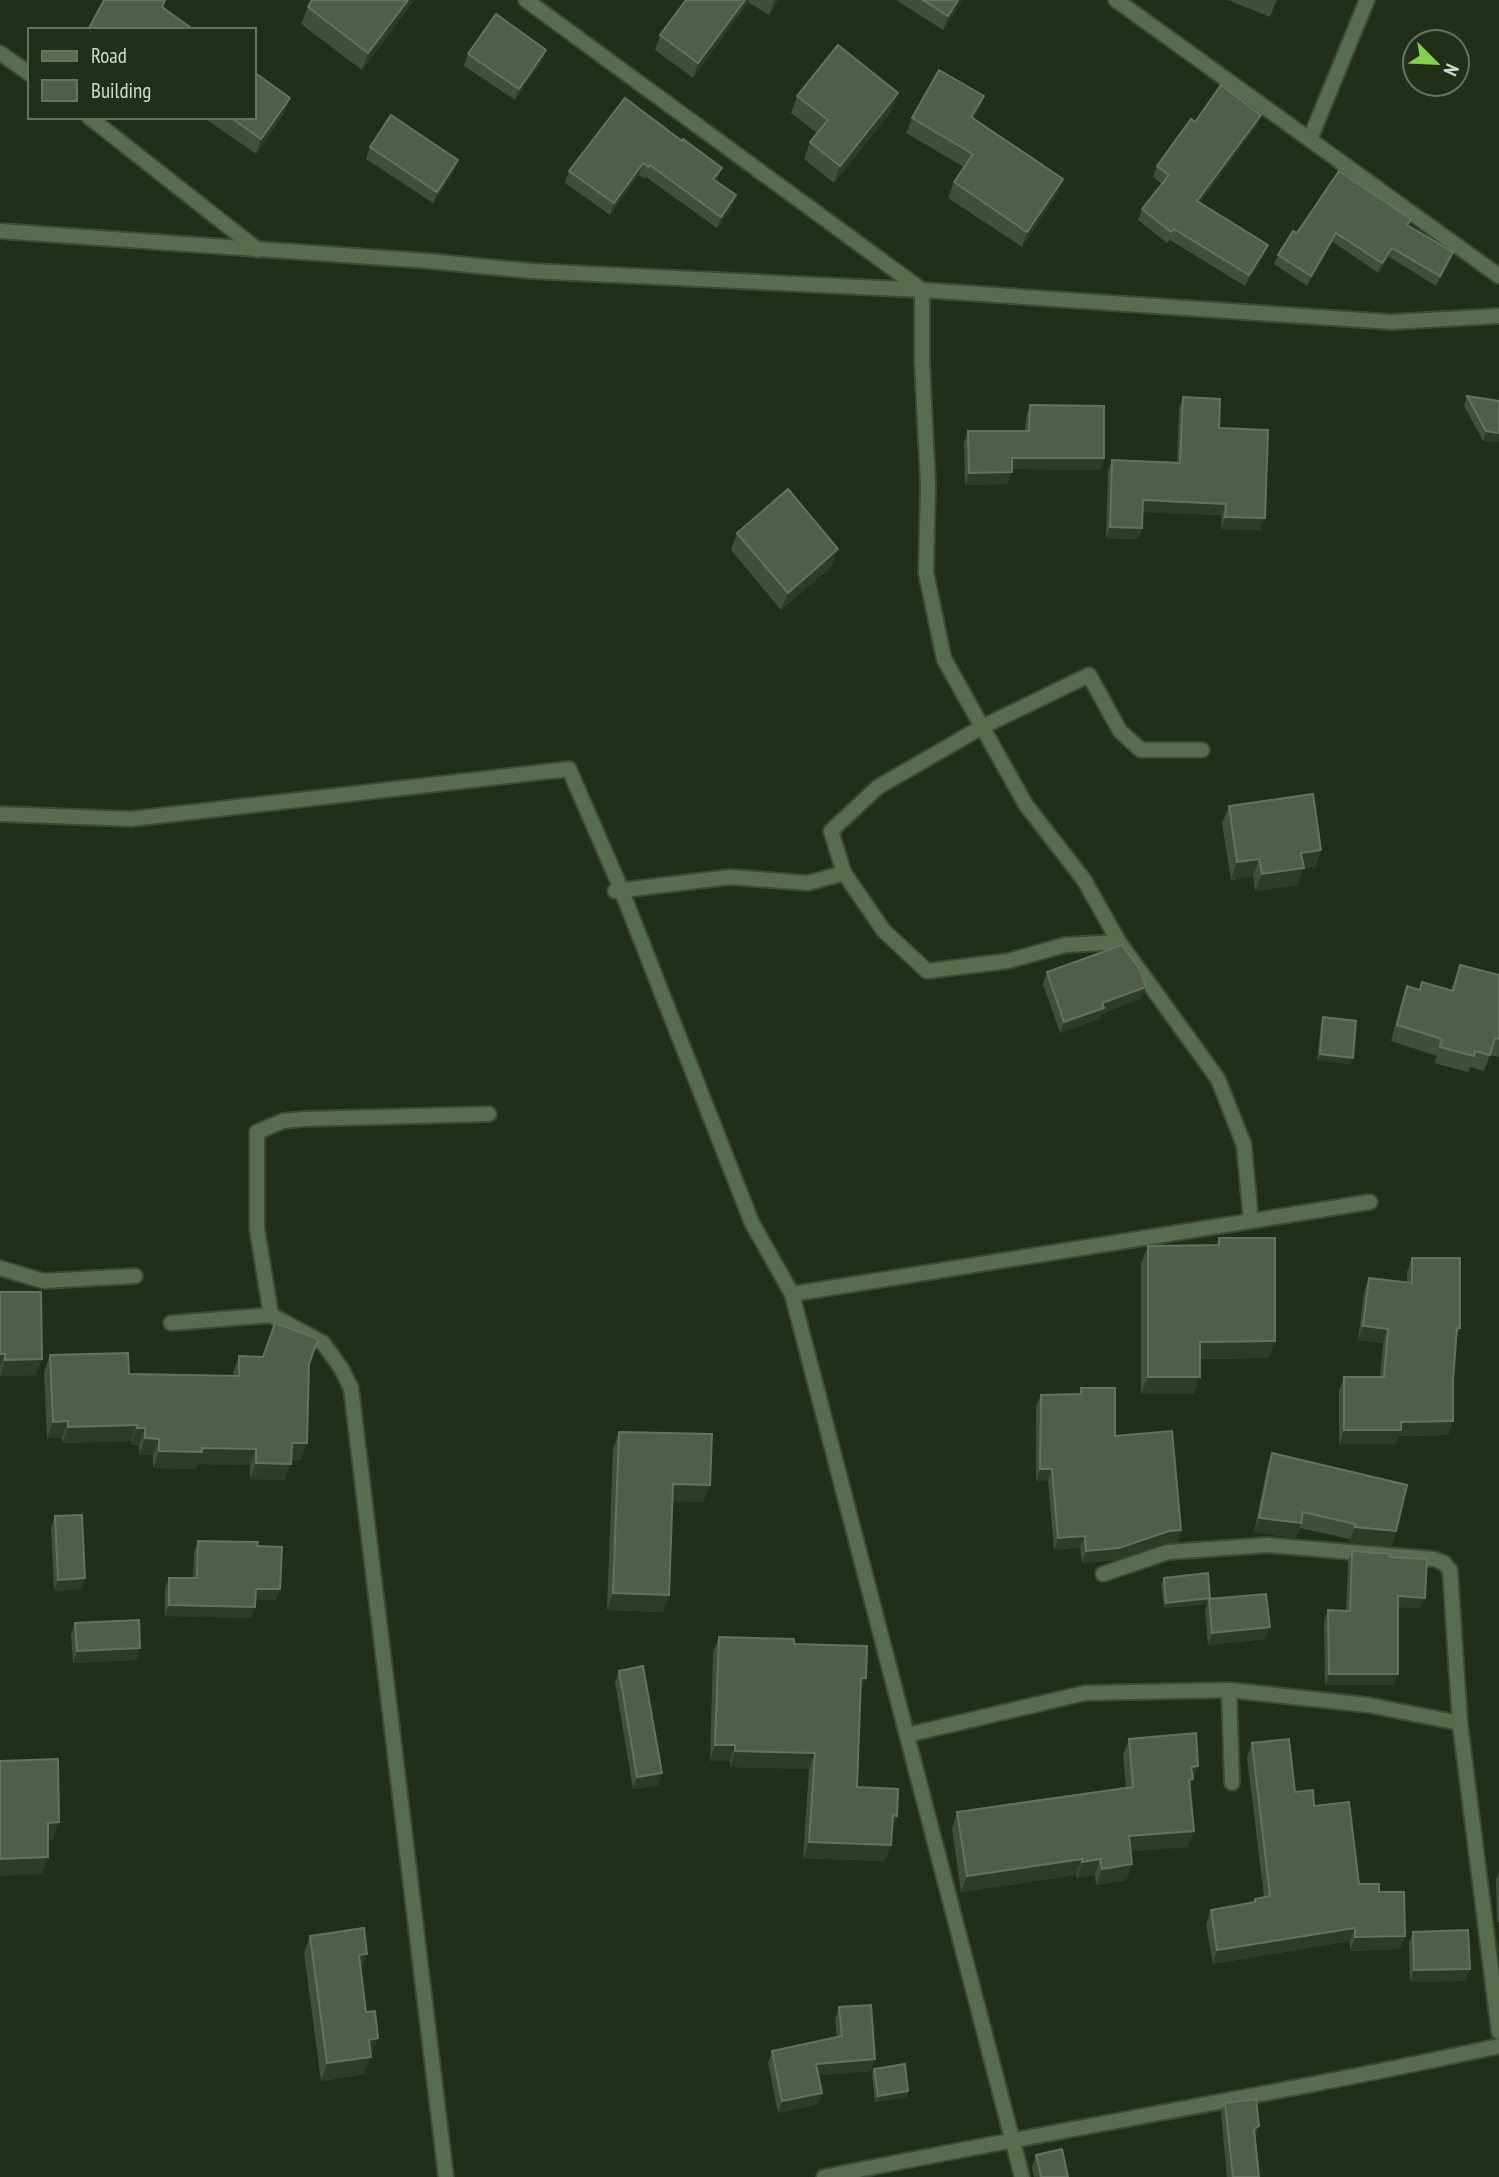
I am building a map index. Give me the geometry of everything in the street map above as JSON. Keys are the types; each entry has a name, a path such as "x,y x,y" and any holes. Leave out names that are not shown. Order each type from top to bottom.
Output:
{"street":[{"path":"526,0 922,290"},
{"path":"1116,0 1499,276"},
{"path":"1310,139 1367,0"},
{"path":"0,53 28,73"},
{"path":"92,119 258,250"},
{"path":"0,231 428,261 531,271 922,290 1391,322 1499,316"},
{"path":"922,290 922,360 928,485 926,573 944,659 1026,805 1084,880 1119,942 1218,1079 1244,1145 1251,1221"},
{"path":"1119,942 1065,945 1008,961 927,971 884,931 844,873 831,831 878,787 982,727 1089,675 1120,731 1141,750 1202,750"},
{"path":"0,814 131,819 569,769 752,1223 792,1294 1022,2177"},
{"path":"618,891 730,877 808,883 844,873"},
{"path":"271,1315 257,1229 257,1132 283,1121 304,1119 489,1114"},
{"path":"792,1294 1370,1202"},
{"path":"0,1268 43,1281 135,1276"},
{"path":"171,1324 271,1315 323,1343 351,1388 446,2177"},
{"path":"1103,1574 1168,1552 1268,1545 1434,1559 1444,1563 1450,1570 1460,1723 1499,2032"},
{"path":"908,1735 1085,1693 1229,1690 1368,1705 1460,1723"},
{"path":"1229,1690 1233,1783"},
{"path":"824,2177 1011,2139 1375,2073 1499,2046"}],"building":[{"path":"104,0 165,0 162,7 191,28 89,28"},
{"path":"312,0 408,0 368,53 308,7"},
{"path":"686,0 745,0 698,63 660,35"},
{"path":"923,0 958,0 948,16"},
{"path":"496,14 546,50 519,89 468,54"},
{"path":"838,45 898,93 840,166 810,142 828,120 797,96"},
{"path":"939,70 984,96 971,117 1063,179 1027,232 954,182 973,154 912,118"},
{"path":"256,73 290,98 261,139 233,119 256,119"},
{"path":"1221,85 1261,115 1197,201 1268,245 1249,275 1174,229 1171,232 1142,209 1169,175 1157,166 1191,119 1195,122"},
{"path":"625,98 722,168 713,179 736,195 721,217 650,165 649,167 643,163 614,203 569,171"},
{"path":"391,115 458,160 437,192 370,147"},
{"path":"1339,171 1411,219 1407,225 1453,252 1440,276 1392,248 1382,263 1336,233 1311,276 1278,255 1293,231 1297,233"},
{"path":"1467,396 1499,401 1499,433 1486,431"},
{"path":"1183,397 1220,399 1219,428 1268,430 1265,518 1225,517 1226,504 1143,500 1142,528 1110,527 1112,460 1180,463"},
{"path":"1030,405 1104,406 1104,458 1012,458 1012,472 969,473 968,431 1029,431"},
{"path":"788,489 838,549 788,593 737,533"},
{"path":"1313,794 1321,850 1301,853 1304,868 1262,874 1259,859 1237,862 1229,806"},
{"path":"1122,945 1140,970 1146,987 1102,1003 1104,1008 1064,1022 1047,972"},
{"path":"1460,965 1499,975 1499,1039 1495,1038 1490,1055 1475,1051 1474,1056 1440,1047 1442,1039 1397,1025 1407,986 1420,990 1422,982 1453,991"},
{"path":"1323,1017 1356,1021 1353,1058 1320,1054"},
{"path":"1219,1238 1275,1238 1275,1341 1200,1342 1200,1377 1148,1377 1148,1246 1219,1245"},
{"path":"1412,1258 1460,1258 1460,1328 1457,1328 1453,1380 1453,1421 1401,1422 1401,1430 1344,1430 1344,1377 1384,1377 1388,1329 1363,1326 1369,1278 1412,1283"},
{"path":"0,1292 41,1292 42,1359 5,1360 5,1354 0,1354"},
{"path":"275,1323 318,1339 309,1364 307,1443 292,1443 291,1464 256,1463 256,1449 202,1448 202,1452 159,1451 159,1439 145,1438 145,1428 137,1428 137,1425 68,1427 68,1421 53,1422 50,1355 128,1353 129,1374 239,1376 239,1356 263,1357"},
{"path":"1081,1388 1115,1388 1115,1436 1172,1431 1181,1530 1169,1531 1119,1548 1086,1551 1085,1536 1058,1538 1052,1469 1040,1469 1041,1395 1081,1394"},
{"path":"619,1432 712,1434 710,1485 673,1484 669,1595 613,1593"},
{"path":"1272,1453 1407,1485 1396,1531 1355,1527 1355,1524 1303,1512 1301,1523 1259,1518"},
{"path":"82,1515 85,1578 58,1580 55,1516"},
{"path":"198,1541 258,1542 257,1546 282,1547 280,1589 256,1589 255,1607 169,1605 169,1578 197,1578"},
{"path":"1352,1551 1427,1559 1425,1598 1398,1596 1398,1674 1329,1674 1328,1610 1350,1611"},
{"path":"1208,1573 1210,1598 1166,1603 1164,1578"},
{"path":"1266,1594 1270,1627 1212,1633 1209,1599"},
{"path":"139,1620 140,1648 77,1651 75,1623"},
{"path":"719,1637 794,1639 794,1644 867,1646 866,1678 861,1678 857,1787 898,1789 897,1816 893,1815 891,1845 809,1842 815,1753 735,1751 735,1745 715,1745"},
{"path":"643,1666 662,1773 637,1777 619,1671"},
{"path":"1196,1733 1198,1766 1191,1767 1193,1779 1189,1780 1194,1831 1129,1836 1132,1864 1102,1869 1100,1859 1082,1862 1082,1859 967,1876 957,1812 1133,1787 1129,1739"},
{"path":"1289,1739 1295,1792 1313,1790 1314,1806 1349,1802 1359,1884 1379,1884 1379,1892 1404,1892 1405,1936 1355,1937 1355,1928 1217,1950 1211,1910 1255,1902 1255,1899 1270,1896 1252,1743"},
{"path":"58,1759 59,1822 48,1823 48,1857 0,1859 0,1761"},
{"path":"364,1928 367,1954 359,1955 366,2012 375,2011 378,2038 369,2040 371,2057 327,2063 310,1936"},
{"path":"1468,1930 1470,1969 1414,1970 1413,1932"},
{"path":"871,2005 875,2059 816,2064 822,2093 782,2101 772,2051 842,2036 839,2007"},
{"path":"905,2064 908,2091 878,2096 874,2069"},
{"path":"1256,2099 1259,2126 1254,2129 1259,2177 1233,2177 1225,2103"},
{"path":"1062,2149 1068,2177 1041,2177 1036,2155"}]}
